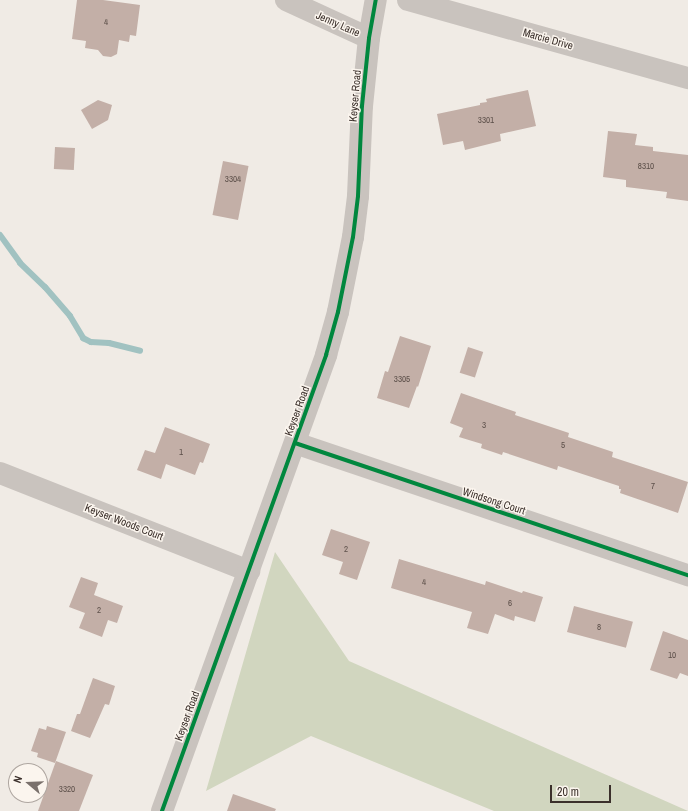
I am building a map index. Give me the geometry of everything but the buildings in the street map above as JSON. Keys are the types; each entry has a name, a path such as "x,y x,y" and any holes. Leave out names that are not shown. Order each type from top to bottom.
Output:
{"street":[{"name":"Jenny Lane","path":"286,0 369,38"},
{"name":"Keyser Road","path":"162,811 326,355 346,275 358,196 362,106 369,38 376,0"},
{"name":"Marcie Drive","path":"408,0 688,78"},
{"name":"Windsong Court","path":"295,443 688,575"},
{"name":"Keyser Woods Court","path":"0,473 249,571"}],"green space":[{"path":"275,552 349,661 688,811 494,811 311,736 206,791"}],"waterway":[{"path":"0,235 20,263 45,287 70,316 83,338 91,342 109,343 140,351"}],"cycle path":[{"path":"162,811 326,355 338,312 353,237 358,196 362,106 369,38 376,0"},
{"path":"295,443 688,575"}]}
